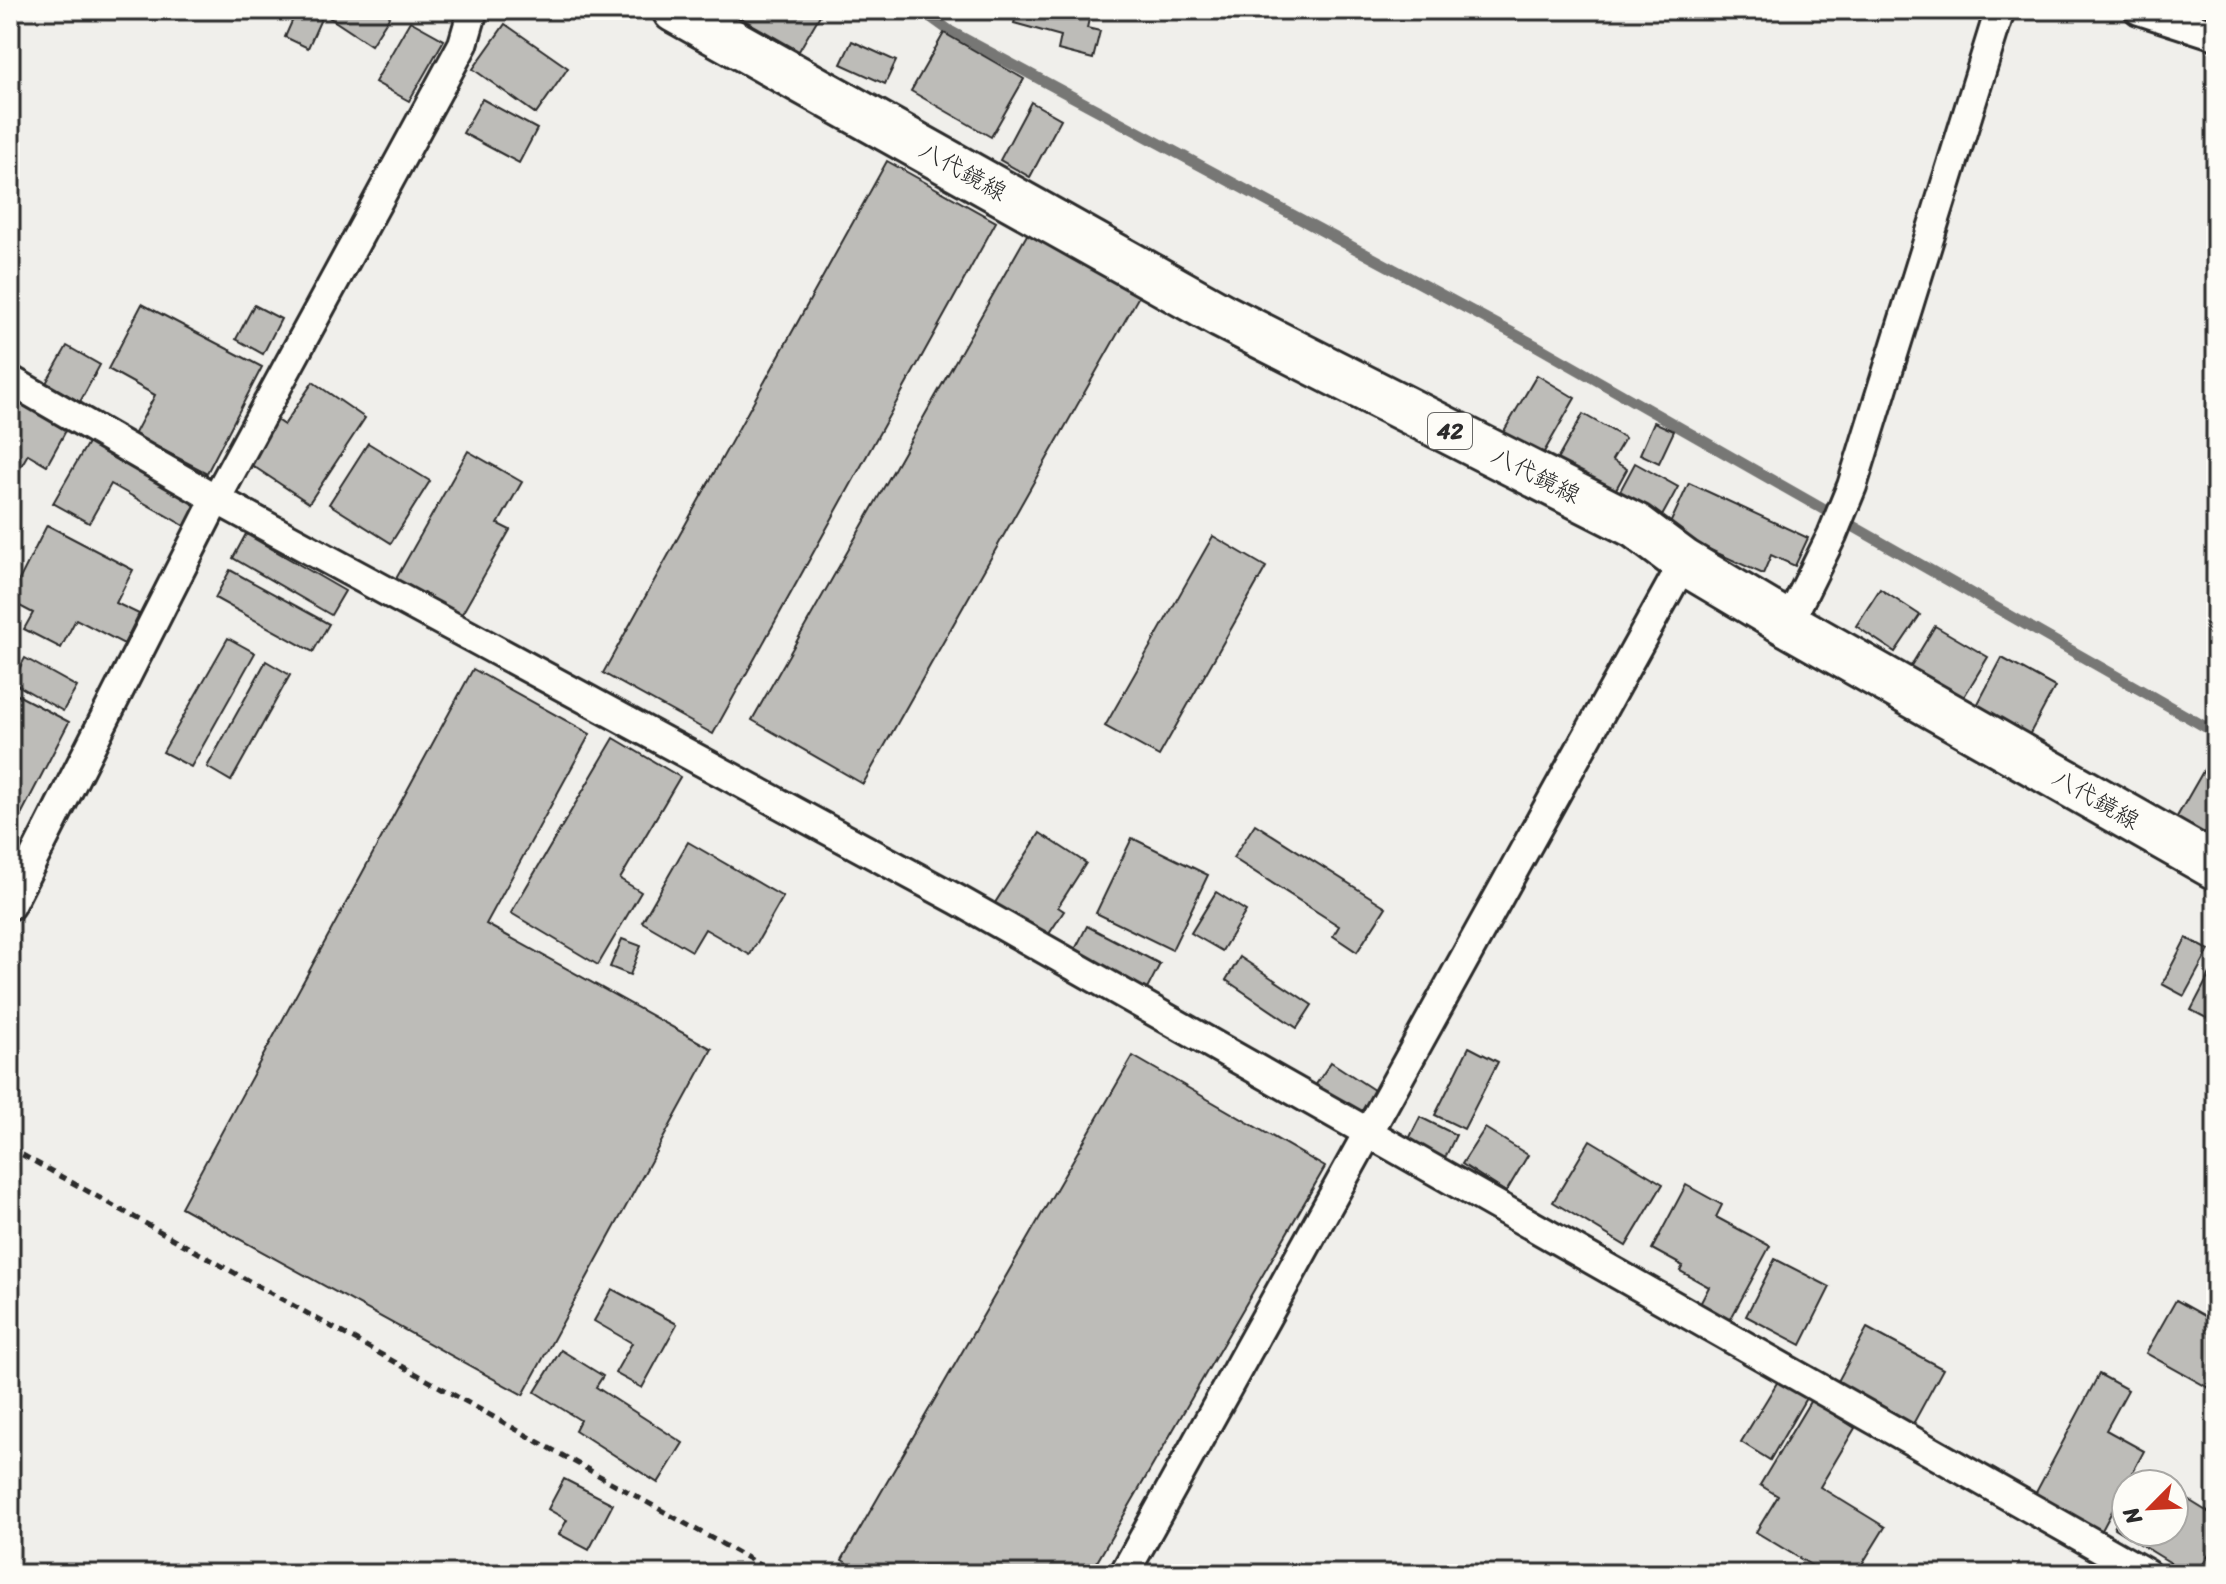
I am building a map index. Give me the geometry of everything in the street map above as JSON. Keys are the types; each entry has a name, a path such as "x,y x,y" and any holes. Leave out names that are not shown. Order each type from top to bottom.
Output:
{"main road":[{"name":"八代鏡線","path":"675,10 1222,316 1636,526 1684,562 1788,624 2216,867"}],"street":[{"path":"10,905 216,499 463,44 473,10"},
{"path":"1788,624 1832,535 1852,486 2000,10"},
{"path":"2139,10 2216,35"},
{"path":"10,380 216,499 958,900 2147,1574"},
{"path":"1124,1574 1684,562"}],"path":[{"path":"10,1148 776,1574"}],"building":[{"path":"297,10 325,10 308,48 285,37"},
{"path":"331,10 393,11 371,45 327,16"},
{"path":"727,10 823,10 799,51"},
{"path":"1018,10 1091,10 1087,28 1100,31 1093,59 1058,50 1061,36 1014,23"},
{"path":"410,21 444,40 409,101 375,82"},
{"path":"505,24 568,68 536,114 473,69"},
{"path":"944,33 1024,79 991,137 911,91"},
{"path":"852,41 896,61 885,84 841,64"},
{"path":"482,99 537,129 519,163 463,133"},
{"path":"1031,102 1061,119 1030,177 1000,160"},
{"path":"887,161 996,222 713,734 603,673"},
{"path":"1028,233 1139,296 863,784 752,720"},
{"path":"142,304 262,367 207,473 134,435 155,395 108,369"},
{"path":"254,305 281,319 263,354 236,339"},
{"path":"67,346 100,365 80,402 46,383"},
{"path":"1537,375 1575,398 1540,459 1501,436"},
{"path":"313,382 365,418 309,503 241,458 269,415 284,425"},
{"path":"10,395 68,427 47,465 28,454 10,485"},
{"path":"1583,414 1625,438 1612,460 1627,469 1610,500 1553,467"},
{"path":"1654,422 1674,431 1659,463 1640,454"},
{"path":"90,439 202,503 188,528 111,484 89,523 53,503"},
{"path":"368,443 430,481 391,543 329,504"},
{"path":"468,451 522,482 498,524 510,530 458,621 393,584"},
{"path":"1635,463 1678,487 1656,527 1613,504"},
{"path":"1689,483 1808,538 1795,566 1771,555 1763,574 1667,530"},
{"path":"47,525 133,570 116,603 139,614 124,644 76,619 61,648 24,629 33,613 10,601 10,598"},
{"path":"246,534 345,591 331,615 233,558"},
{"path":"1213,536 1266,567 1159,756 1105,726"},
{"path":"230,570 329,624 313,652 215,598"},
{"path":"1880,589 1920,615 1895,652 1856,626"},
{"path":"1935,626 1988,657 1962,700 1909,669"},
{"path":"228,638 255,653 191,767 163,752"},
{"path":"25,658 77,687 63,711 12,682"},
{"path":"2002,658 2055,687 2027,739 1974,711"},
{"path":"266,661 290,675 231,781 207,767"},
{"path":"473,669 590,734 486,924 712,1049 523,1395 181,1207"},
{"path":"10,691 69,722 10,836"},
{"path":"614,738 680,777 620,879 641,892 598,965 511,913"},
{"path":"2205,768 2216,775 2216,847 2174,822"},
{"path":"1255,824 1386,907 1357,952 1333,936 1339,926 1233,858"},
{"path":"1040,833 1086,863 1058,907 1064,911 1043,943 991,909"},
{"path":"1132,838 1208,875 1172,950 1096,913"},
{"path":"688,842 783,897 750,955 705,929 692,951 642,922"},
{"path":"1216,892 1246,911 1222,951 1191,933"},
{"path":"1087,926 1160,964 1142,999 1069,961"},
{"path":"2186,938 2209,950 2184,996 2162,984"},
{"path":"622,939 641,946 630,975 610,967"},
{"path":"1240,957 1312,1005 1297,1028 1226,980"},
{"path":"2216,962 2216,1023 2191,1010"},
{"path":"1469,1047 1498,1062 1464,1129 1435,1115"},
{"path":"1133,1056 1325,1167 1090,1574 866,1574 842,1560"},
{"path":"1331,1062 1386,1098 1370,1121 1315,1086"},
{"path":"1420,1117 1456,1135 1444,1160 1408,1141"},
{"path":"1485,1128 1528,1155 1506,1192 1462,1164"},
{"path":"1590,1140 1663,1184 1626,1246 1553,1202"},
{"path":"1686,1185 1722,1205 1716,1217 1770,1246 1728,1324 1698,1308 1709,1287 1680,1271 1683,1266 1652,1249"},
{"path":"1775,1259 1830,1287 1801,1345 1746,1316"},
{"path":"612,1289 677,1324 642,1388 615,1373 632,1343 594,1321"},
{"path":"2176,1300 2216,1322 2216,1392 2146,1353"},
{"path":"1867,1328 1943,1369 1913,1424 1837,1383"},
{"path":"561,1350 603,1376 596,1387 683,1443 658,1483 575,1430 580,1420 535,1392"},
{"path":"2099,1374 2128,1390 2106,1430 2144,1451 2135,1468 2110,1468 2110,1515 2100,1534 2033,1498"},
{"path":"1778,1381 1806,1398 1770,1460 1741,1442"},
{"path":"1811,1400 1855,1428 1820,1487 1885,1527 1856,1574 1826,1574 1756,1532 1778,1496 1760,1485"},
{"path":"564,1479 613,1504 589,1550 559,1534 567,1520 548,1509"},
{"path":"2190,1501 2216,1517 2216,1543 2197,1574 2189,1574 2147,1548 2190,1548"}],"waterway":[{"path":"921,10 950,31 1535,345 2216,733"}]}
